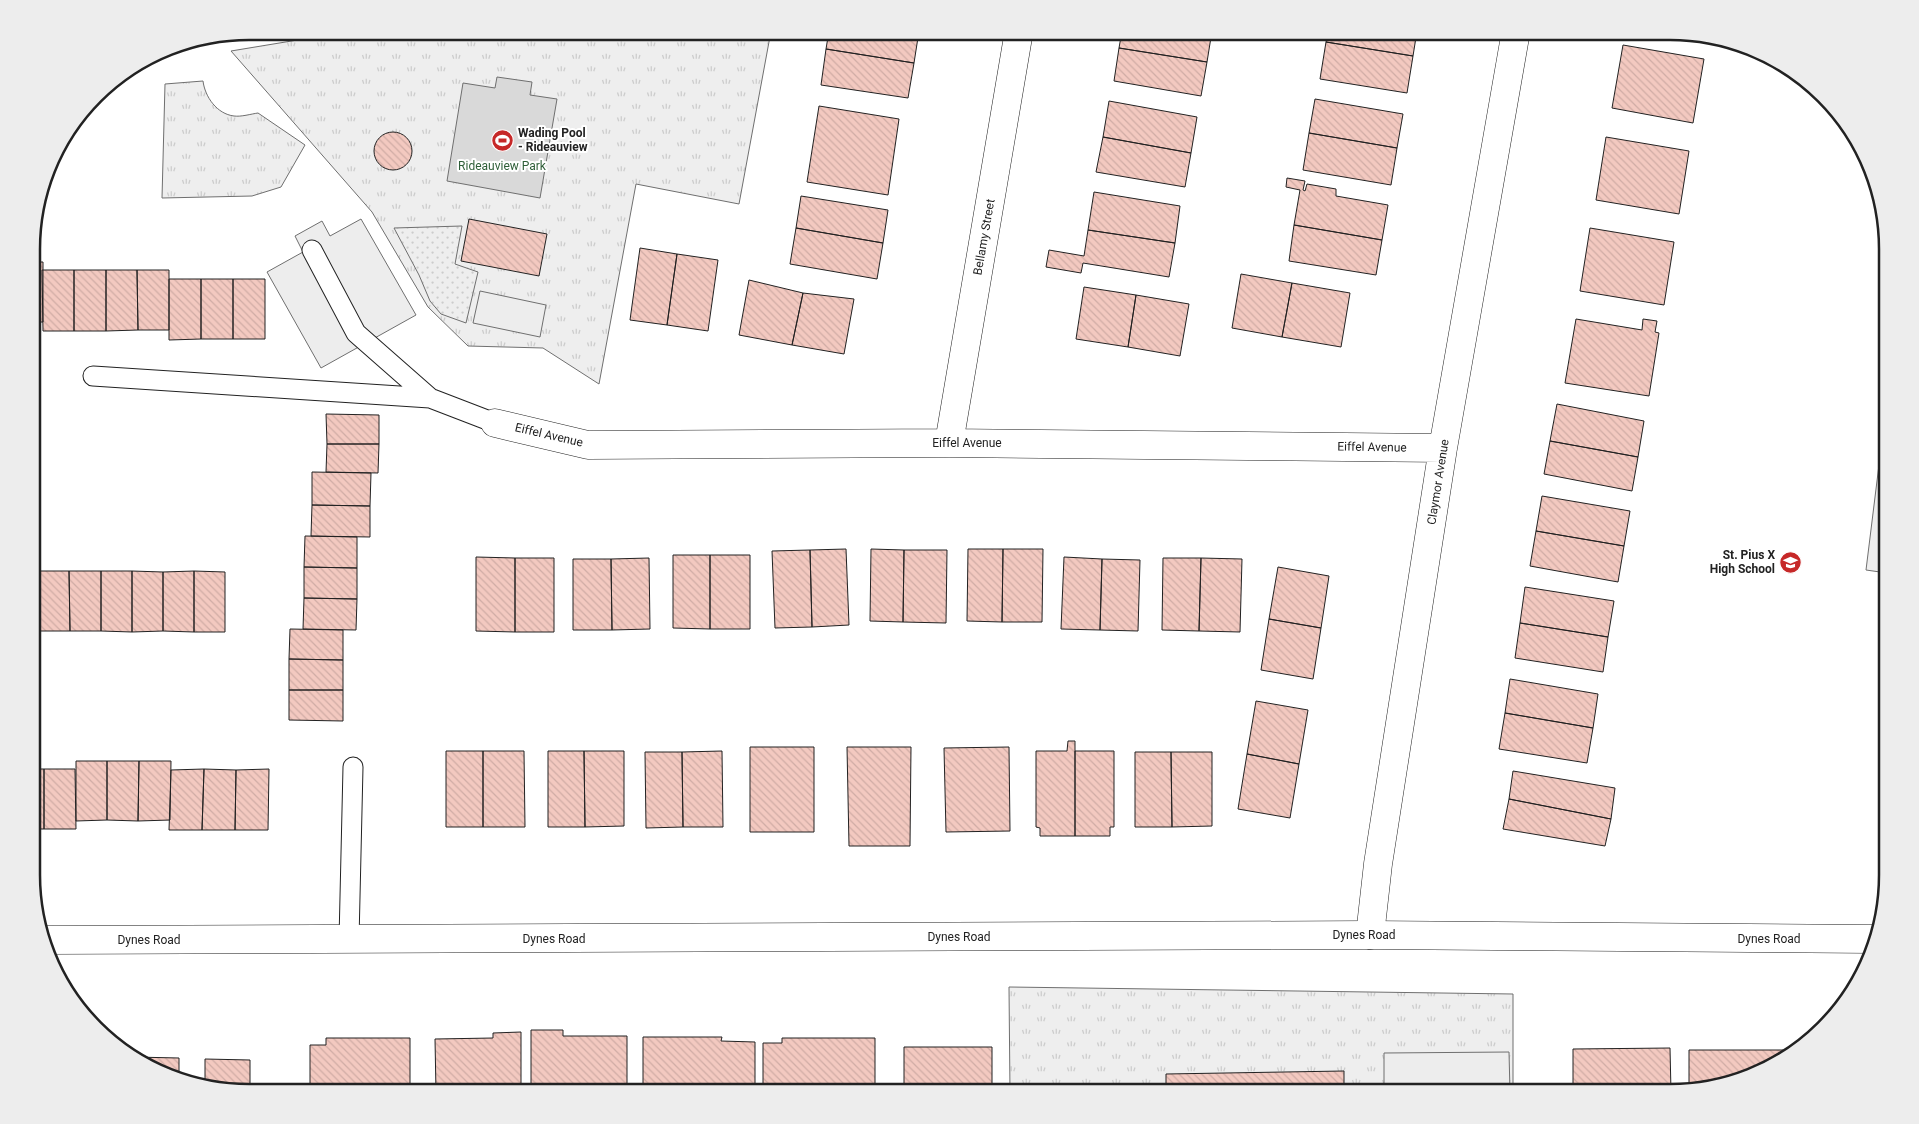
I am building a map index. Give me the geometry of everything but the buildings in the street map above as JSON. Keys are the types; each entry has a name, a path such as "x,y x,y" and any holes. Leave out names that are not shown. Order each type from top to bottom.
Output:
{"street":[{"name":"Bellamy Street","path":"949,443 1017,40"},
{"name":"Claymor Avenue","path":"1370,935 1378,864 1443,448 1514,40"},
{"name":"Eiffel Avenue","path":"495,423 588,445 949,443 1443,448"},
{"name":"Dynes Road","path":"50,940 1370,935 1869,939"}],"lane":[{"path":"312,250 356,333 430,398"},
{"path":"93,376 430,398 495,423"},
{"path":"349,940 353,767"}],"green space":[{"name":"Rideauview Park","path":"298,40 769,40 739,204 636,184 599,384 543,348 468,346 428,307 372,212 231,51"},
{"path":"203,81 209,99 222,112 237,116 258,113 305,145 281,187 252,196 162,198 165,84"},
{"path":"462,226 455,264 478,272 466,323 441,314 430,301 419,275 394,228"},
{"path":"1879,465 1879,572 1866,570"},
{"path":"1009,987 1513,994 1513,1084 1010,1084"}],"shaded area":[{"name":"Wading Pool - Rideauview","path":"497,77 532,82 530,95 557,99 540,198 447,181 463,83 495,88"},
{"path":"361,219 416,315 321,368 267,272 303,252 295,236 322,221 330,236"},
{"path":"480,291 546,305 540,337 473,323"},
{"path":"1509,1052 1510,1084 1384,1084 1384,1053"}],"place":[{"name":"Wading Pool - Rideauview","path":"502,140"},
{"name":"St. Pius X High School","path":"1791,562"}]}
